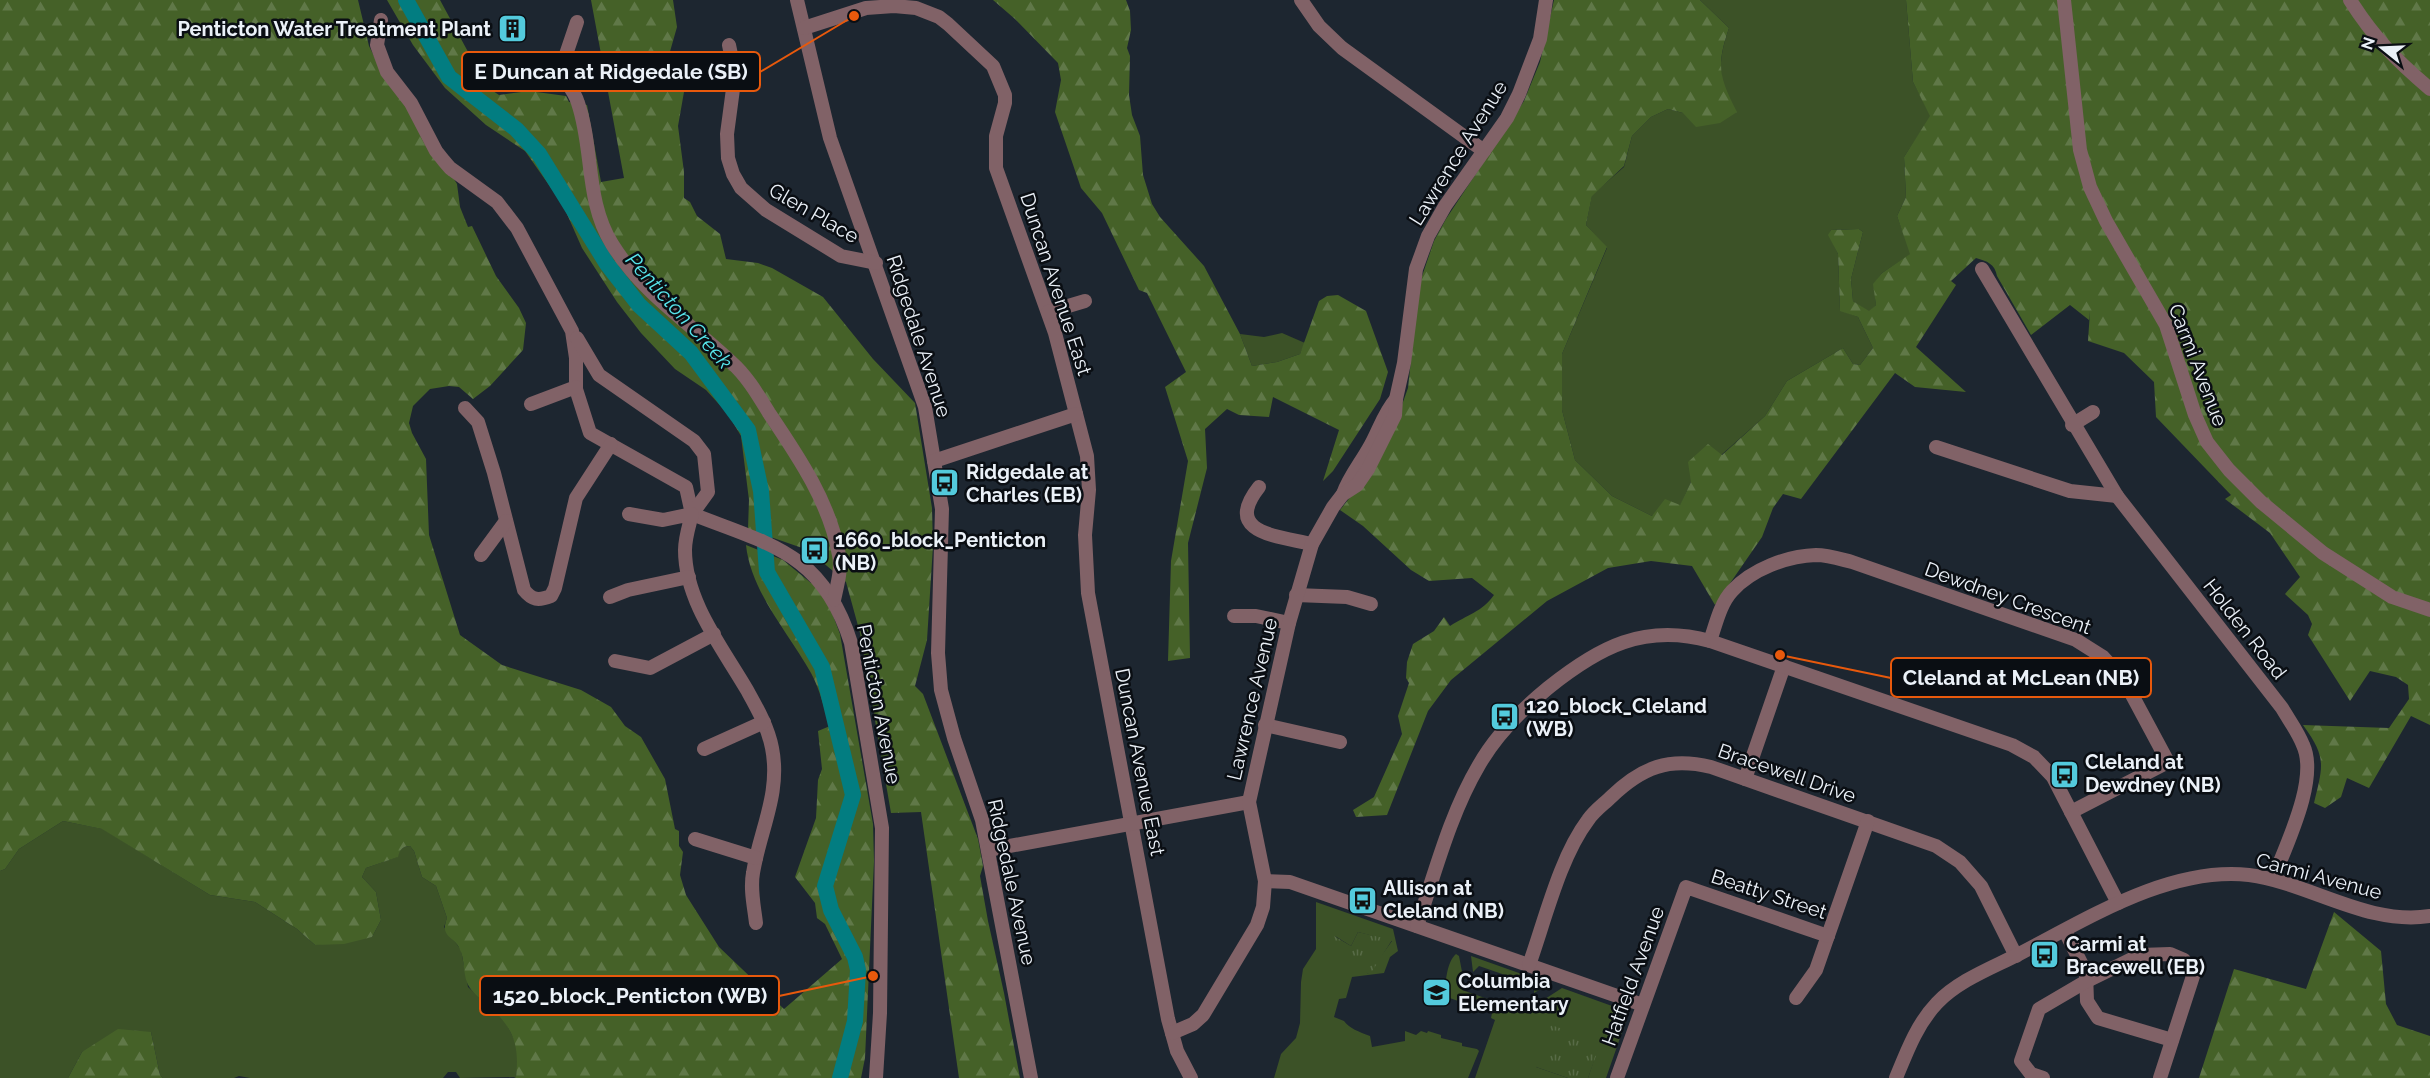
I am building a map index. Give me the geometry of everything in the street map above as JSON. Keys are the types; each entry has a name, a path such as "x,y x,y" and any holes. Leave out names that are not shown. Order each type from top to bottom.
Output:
{"street":[{"name":"Ridgedale Avenue","path":"797,0 830,138 925,407 942,509 938,653 941,690 954,738 982,820 1031,1078"},
{"path":"1301,0 1319,26 1342,48 1484,151"},
{"name":"Lawrence Avenue","path":"1172,1033 1193,1024 1203,1015 1257,925 1263,907 1265,881 1249,802 1296,595 1312,544 1321,526 1344,494 1349,479 1369,448 1386,411 1396,399 1404,363 1414,278 1424,247 1445,206 1507,118 1530,69 1540,39 1546,0"},
{"name":"Carmi Avenue","path":"2064,0 2079,142 2090,187 2106,220 2166,325 2195,415 2207,442 2229,470 2261,502 2323,553 2392,597 2430,610"},
{"path":"2349,0 2363,22 2392,58 2430,89"},
{"name":"Duncan Avenue East","path":"804,28 866,8 894,6 916,8 939,17 986,58 993,66 1005,95 996,136 996,168 1048,312 1083,437 1089,473 1085,535 1088,593 1172,1033 1177,1051 1191,1078"},
{"path":"381,20 377,45 387,72 411,103 436,151 444,161 450,168 497,202 512,222 572,331 600,375 694,441 701,450 708,492 707,497 692,514 663,520 629,514"},
{"path":"560,72 577,22"},
{"name":"Glen Place","path":"729,45 735,74 727,134 728,158 741,188 766,210 841,256 876,263"},
{"path":"508,76 528,69 560,72"},
{"path":"560,72 578,101 593,200 600,222 612,244 642,285 733,364 749,382 806,470 830,520 840,558 834,600"},
{"name":"Holden Road","path":"1982,269 2072,424 2117,496 2282,708 2304,746 2309,768 2305,792 2273,879"},
{"path":"1048,312 1085,300"},
{"path":"572,331 576,358 576,387 590,433 686,487 692,514 685,549 693,594 764,722 772,749 775,782 756,858 752,885 756,923"},
{"path":"531,404 576,387"},
{"path":"465,408 478,422 524,590 536,600 551,596 560,575 576,498 611,444"},
{"path":"2072,424 2093,412"},
{"path":"934,461 1076,414"},
{"path":"1936,447 2070,491 2117,496"},
{"path":"1259,487 1247,505 1247,518 1250,524 1260,531 1312,544"},
{"name":"Penticton Avenue","path":"692,514 773,545 799,561 816,575 843,616 851,643 882,828 880,1012 876,1078"},
{"path":"481,555 506,521"},
{"name":"Dewdney Crescent","path":"1710,641 1721,609 1732,591 1753,574 1780,562 1817,555 1852,562 2076,640 2103,657 2124,680 2168,762 2071,812"},
{"path":"610,597 628,590 689,577"},
{"path":"1296,595 1343,598 1371,604"},
{"path":"1234,616 1256,616 1289,623"},
{"path":"615,661 650,668 714,634"},
{"path":"1417,926 1467,788 1479,765 1512,720 1564,675 1604,648 1645,637 1690,636 1710,641 2012,746 2034,757 2053,777 2118,903"},
{"path":"1745,779 1784,666"},
{"path":"704,749 764,722"},
{"path":"1265,724 1340,742"},
{"name":"Bracewell Drive","path":"1529,965 1567,857 1588,819 1626,782 1646,770 1668,764 1691,762 1936,846 1960,862 1981,886 2016,956"},
{"path":"988,850 1249,802"},
{"name":"Beatty Street","path":"1686,887 1828,936 1868,821"},
{"path":"695,839 756,858"},
{"name":"Carmi Avenue","path":"1896,1078 1918,1027 1939,1001 1965,982 2118,903 2170,884 2214,875 2246,875 2273,879 2376,913 2406,917 2430,916"},
{"path":"1265,881 1290,882 1642,1005"},
{"name":"Hatfield Avenue","path":"1617,1078 1686,887"},
{"path":"2065,931 2086,973 2087,1001 2098,1018 2172,1041"},
{"path":"1796,998 1816,970 1828,936"},
{"path":"2043,1078 2031,1074 2021,1061 2039,1009 2085,982 2140,955 2170,954 2184,960 2193,976 2160,1078"}],"green space":[{"path":"0,0 358,0 369,46 385,78 409,107 457,184 460,207 468,227 472,226 496,276 519,308 526,323 523,350 490,386 473,399 459,387 430,389 413,406 409,423 426,459 429,535 460,635 502,665 581,690 611,707 625,726 641,737 665,779 675,829 679,831 679,846 683,852 680,875 686,895 719,947 784,1009 842,959 825,924 817,918 815,903 795,877 816,818 818,780 822,769 818,731 830,726 814,679 755,579 746,545 783,560 811,583 813,582 829,605 840,634 873,824 874,861 865,1058 861,1078 514,1078 516,1077 517,1054 512,1036 503,1020 473,992 468,984 459,947 445,930 447,918 436,886 422,877 414,851 410,846 402,849 398,857 366,868 362,877 376,892 381,920 372,937 344,944 315,945 297,929 255,902 210,895 102,829 63,821 19,849 5,869 0,871"},
{"path":"387,0 440,0 487,87 499,95 529,91 566,96 569,102 587,105 601,182 624,178 591,0 673,0 677,27 669,55 684,92 678,126 684,172 684,198 690,202 697,216 720,234 726,259 758,263 772,268 823,297 873,359 915,403 932,508 933,546 927,640 915,686 923,694 978,839 983,866 980,876 1020,1078 959,1078 921,812 891,813 860,633 846,582 808,550 748,529 749,500 741,436 728,414 706,390 675,369 641,333 617,302 582,248 563,205 525,151 486,125 445,88 413,45"},
{"path":"993,0 1126,0 1130,11 1131,30 1127,48 1130,56 1129,95 1132,115 1140,136 1143,175 1152,204 1160,217 1204,266 1240,334 1252,366 1277,362 1300,354 1319,301 1327,296 1338,295 1366,311 1388,372 1380,399 1333,471 1323,481 1339,430 1273,397 1269,417 1239,415 1227,409 1205,429 1207,468 1188,543 1190,658 1168,661 1171,561 1188,461 1165,387 1186,372 1147,293 1139,290 1102,213 1081,188 1055,112 1061,80 1058,63"},
{"path":"1554,0 1700,0 1729,28 1722,52 1721,71 1726,89 1737,112 1720,123 1696,127 1683,113 1668,109 1651,117 1632,136 1624,166 1592,196 1586,225 1607,247 1562,354 1562,410 1575,460 1612,496 1652,516 1665,499 1680,505 1691,482 1688,462 1708,444 1722,455 1765,416 1787,381 1843,348 1853,364 1860,365 1873,348 1858,317 1840,311 1838,254 1828,235 1831,230 1859,229 1863,232 1851,279 1853,301 1869,311 1876,305 1873,284 1882,273 1910,254 1897,216 1906,197 1904,157 1930,116 1913,82 1906,0 2430,0 2430,725 2411,716 2369,788 2347,778 2341,797 2325,808 2314,803 2321,762 2316,746 2303,725 2389,728 2409,699 2408,685 2396,677 2370,671 2350,701 2308,635 2312,624 2308,615 2285,594 2300,577 2270,533 2225,499 2231,495 2156,417 2154,382 2124,353 2088,341 2090,311 2089,320 2070,305 2031,335 1992,266 1976,258 1951,281 1956,285 1916,347 1966,392 1915,387 1895,373 1801,499 1783,494 1773,508 1762,537 1715,605 1692,566 1651,561 1608,568 1547,601 1451,680 1428,711 1387,815 1356,817 1353,810 1374,797 1402,734 1398,716 1409,683 1406,678 1407,662 1413,644 1434,631 1444,617 1450,626 1479,609 1494,595 1472,578 1429,581 1411,570 1363,526 1340,510 1359,486 1398,416 1408,388 1419,285 1434,241 1446,219 1524,101 1540,62"},
{"path":"1700,0 1906,0 1913,82 1931,116 1904,157 1906,197 1897,216 1911,254 1882,273 1874,284 1876,305 1869,312 1853,301 1851,279 1863,232 1859,229 1831,230 1829,235 1838,254 1840,310 1858,317 1873,348 1860,365 1853,364 1843,348 1787,381 1765,416 1691,482 1680,506 1652,516 1612,496 1575,460 1562,410 1562,354 1607,248 1586,225 1592,195 1624,167 1632,136 1651,117 1668,109 1683,113 1725,90 1721,74 1721,59 1729,28"},
{"path":"1282,333 1305,343 1300,354 1277,362 1252,366 1240,334 1264,337"},
{"path":"63,821 103,829 210,895 255,902 297,929 315,945 372,937 381,920 376,892 362,877 366,868 397,857 402,849 410,846 414,851 422,877 436,886 447,918 444,927 461,950 468,987 505,1021 516,1043 519,1057 516,1077 460,1078 456,1072 448,1072 443,1078 250,1078 239,1076 234,1078 163,1078 160,1075 151,1032 82,1052 68,1078 0,1078 0,871 5,869 19,849"},
{"path":"1316,902 1393,929 1398,951 1390,957 1384,973 1352,977 1346,998 1339,999 1334,1017 1370,1036 1372,1047 1405,1041 1405,1031 1416,1035 1421,1031 1427,1033 1428,1031 1441,1035 1441,1038 1462,1043 1462,1046 1477,1049 1479,1051 1468,1078 1274,1078 1281,1054 1296,1038 1300,1023 1303,969 1316,949","holes":["1358,932 1392,941 1368,974 1335,936 1351,946"]},
{"path":"2334,912 2381,951 2386,1004 2397,1025 2430,1036 2430,1078 2199,1078 2234,969 2306,989"},
{"path":"1358,932 1392,940 1371,973 1368,974 1327,947 1334,936 1351,946"},
{"path":"1456,954 1459,956 1464,982 1462,990 1531,1014 1534,1006 1562,988 1626,1011 1627,1018 1606,1078 1588,1078 1600,1042 1536,1067 1568,1078 1475,1078 1495,1020 1491,1018 1492,1013 1444,996 1448,968"},
{"path":"1471,956 1550,984 1534,993 1534,985 1479,966 1473,972"},
{"path":"1551,1025 1601,1042 1588,1078 1568,1078 1536,1067"},
{"path":"118,1029 151,1032 160,1075 163,1078 68,1078 82,1052"}],"waterway":[{"name":"Penticton Creek","path":"406,0 449,77 516,129 539,154 607,264 639,305 691,353 748,430 761,491 767,572 822,667 853,795 825,886 831,910 855,957 858,970 855,1021 840,1078"}],"place":[{"name":"E Duncan at Ridgedale (SB)","path":"854,16"},
{"name":"Penticton Water Treatment Plant","path":"512,29"},
{"name":"Ridgedale at Charles (EB)","path":"945,483"},
{"name":"1660_block_Penticton (NB)","path":"814,551"},
{"name":"Cleland at McLean (NB)","path":"1780,655"},
{"name":"120_block_Cleland (WB)","path":"1505,717"},
{"name":"Cleland at Dewdney (NB)","path":"2064,774"},
{"name":"Allison at Cleland (NB)","path":"1362,900"},
{"name":"Carmi at Bracewell (EB)","path":"2045,955"},
{"name":"1520_block_Penticton (WB)","path":"873,976"},
{"name":"Columbia Elementary","path":"1437,992"}]}
